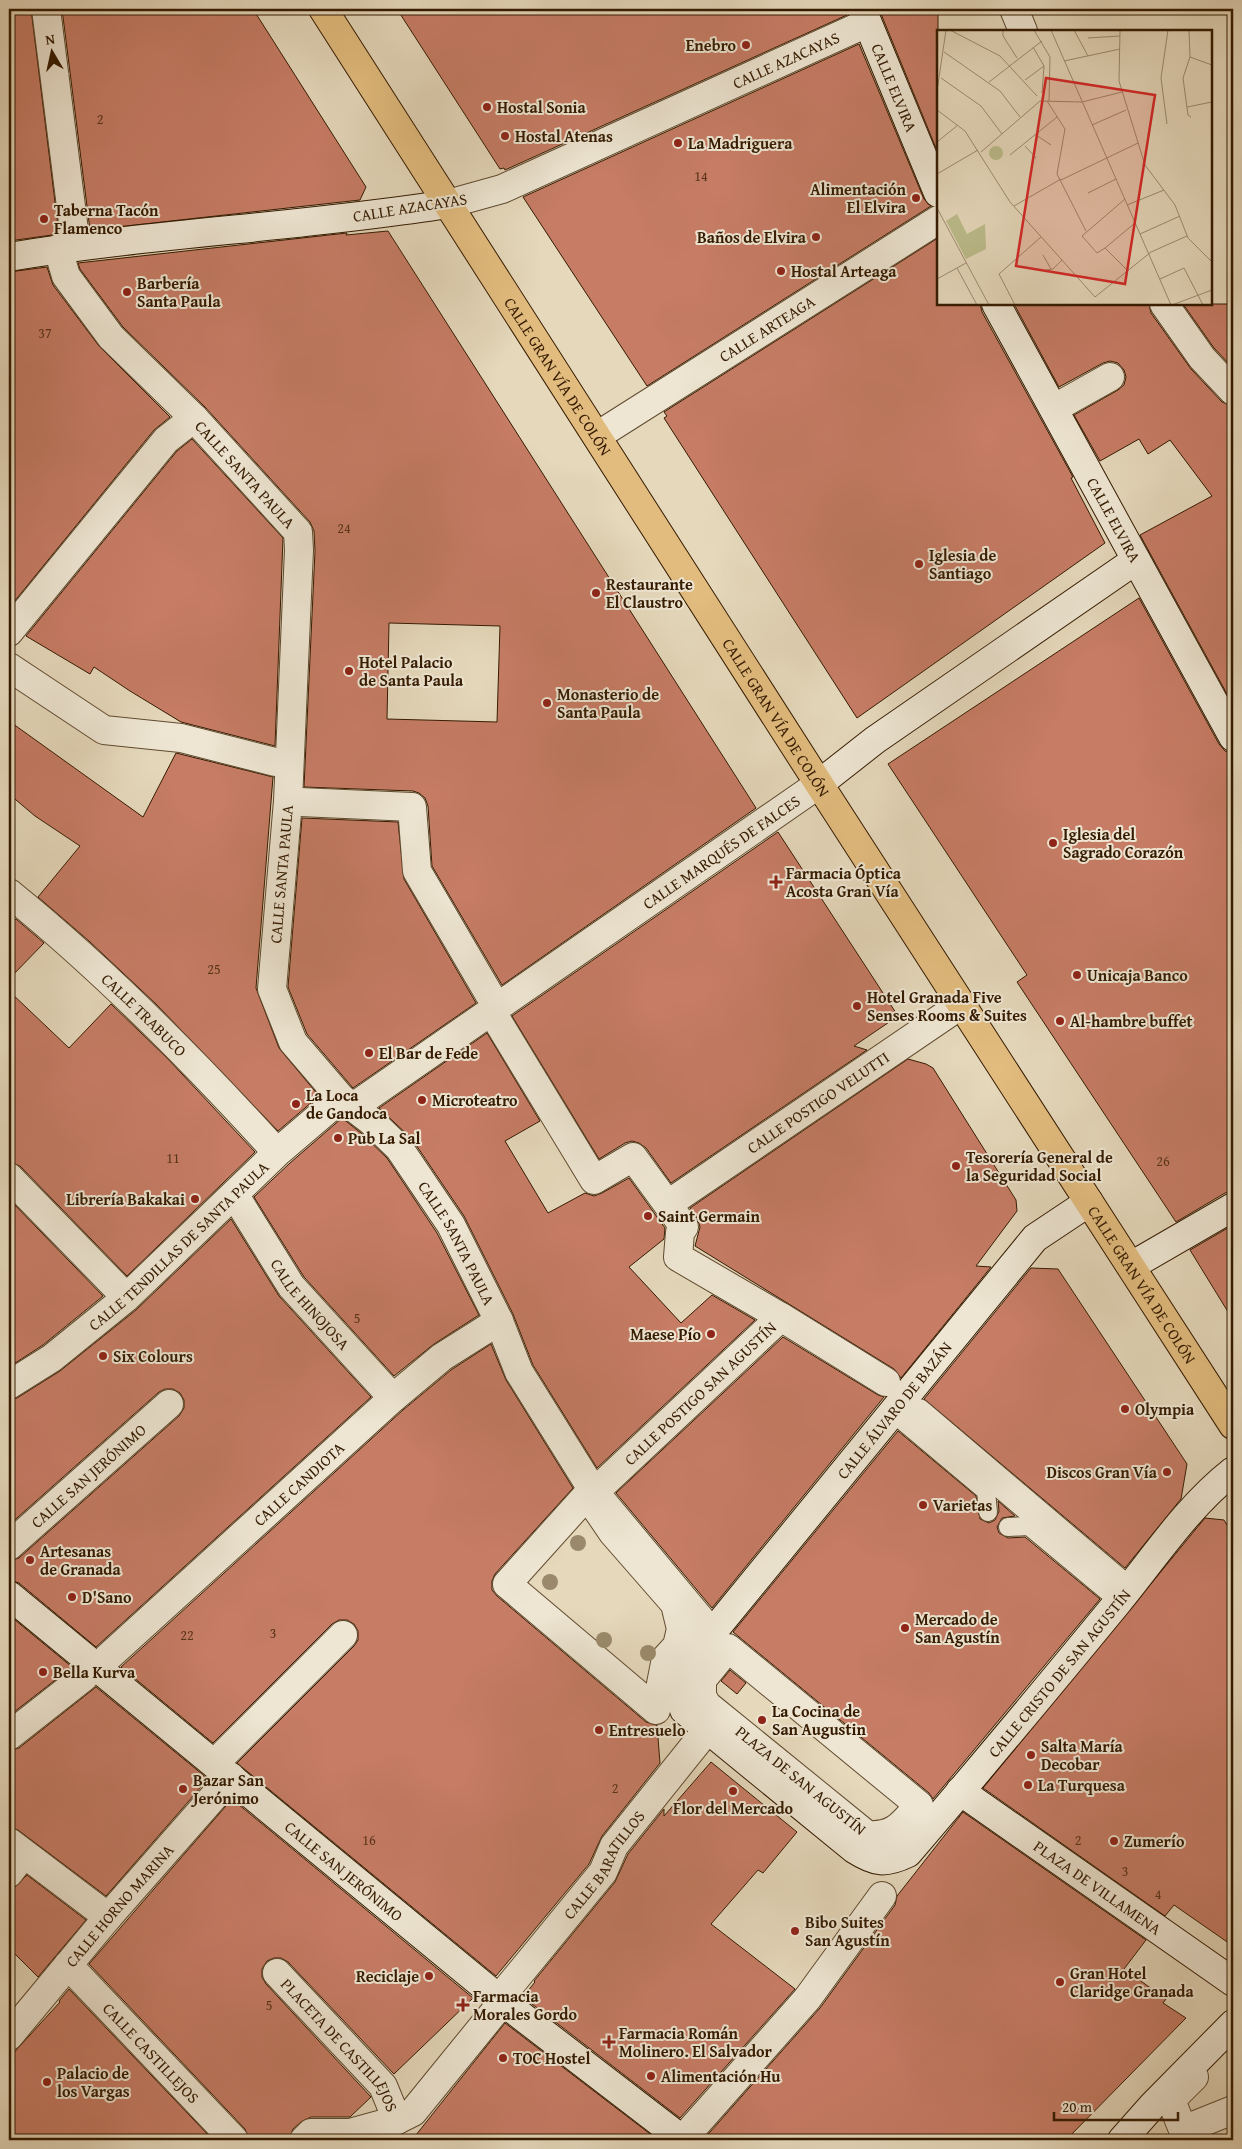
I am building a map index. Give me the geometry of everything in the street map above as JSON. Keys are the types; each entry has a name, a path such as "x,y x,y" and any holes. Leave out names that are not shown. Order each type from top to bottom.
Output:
{"main road":[{"name":"CALLE GRAN VÍA DE COLÓN","path":"323,9 819,784 1233,1425"}],"street":[{"name":"CALLE SANTA PAULA","path":"46,9 67,248 66,276 111,337 194,418 298,532 299,550 288,801 272,989 293,1042 347,1103 400,1148 451,1225 499,1321 519,1372 589,1492"},
{"path":"1014,9 1023,30"},
{"name":"CALLE AZACAYAS","path":"9,258 67,248 395,212 448,204 502,188 865,16"},
{"name":"CALLE ELVIRA","path":"865,16 937,191"},
{"name":"CALLE ARTEAGA","path":"597,436 937,221"},
{"name":"CALLE ELVIRA","path":"997,305 1233,737"},
{"path":"1165,305 1202,358 1233,391"},
{"path":"1060,405 1110,376"},
{"path":"9,632 166,440 194,418"},
{"name":"CALLE MARQUÉS DE FALCES","path":"347,1103 819,784 875,740 1136,560"},
{"path":"9,667 104,730 181,738 275,762"},
{"path":"300,802 412,807 417,871 489,994"},
{"name":"CALLE TRABUCO","path":"18,901 157,1026 199,1067 272,1147"},
{"name":"CALLE POSTIGO VELUTTI","path":"671,1203 962,1004"},
{"path":"498,1022 594,1180 633,1157 671,1203 684,1227 680,1232 678,1257 781,1317"},
{"name":"CALLE TENDILLAS DE SANTA PAULA","path":"9,1385 52,1358 126,1298 279,1151 347,1103"},
{"path":"9,1177 122,1293"},
{"name":"CALLE HINOJOSA","path":"239,1202 291,1286 393,1398"},
{"name":"CALLE ÁLVARO DE BAZÁN","path":"720,1640 905,1413 1035,1238 1089,1202"},
{"path":"1131,1266 1233,1207"},
{"name":"CALLE POSTIGO SAN AGUSTÍN","path":"589,1492 603,1484 781,1317 886,1382"},
{"name":"CALLE CANDIOTA","path":"106,1658 393,1398 442,1357 499,1321"},
{"name":"CALLE SAN JERÓNIMO","path":"9,1546 169,1404"},
{"path":"905,1413 1118,1591"},
{"name":"CALLE CRISTO DE SAN AGUSTÍN","path":"879,1862 894,1860 908,1853 960,1791 1118,1591 1201,1499 1233,1472"},
{"path":"589,1492 613,1533 675,1604 681,1629 677,1646 666,1658 656,1710 507,1584 589,1492"},
{"path":"589,1492 720,1640"},
{"name":"CALLE SAN JERÓNIMO","path":"9,1595 227,1766 502,2001 686,2136"},
{"name":"CALLE HORNO MARINA","path":"9,2036 108,1917 227,1766 343,1635"},
{"name":"PLAZA DE SAN AGUSTÍN","path":"720,1640 919,1805 898,1828 879,1836 867,1835 707,1705 702,1696 702,1680 720,1640"},
{"name":"PLAZA DE SAN AGUSTÍN","path":"720,1640 685,1670 679,1692 684,1710 854,1849 879,1862"},
{"path":"9,1736 84,1677"},
{"name":"CALLE BARATILLOS","path":"502,2001 507,1989 603,1872 614,1846 707,1730"},
{"name":"PLAZA DE VILLAMENA","path":"960,1791 1233,1982"},
{"path":"9,1842 108,1917"},
{"path":"9,1852 19,1860 9,1873"},
{"path":"686,2136 807,1999 882,1896"},
{"name":"CALLE CASTILLEJOS","path":"68,1965 234,2140"},
{"name":"PLACETA DE CASTILLEJOS","path":"277,1973 384,2086 397,2120"},
{"name":"PLACETA DE CASTILLEJOS","path":"304,2140 311,2133 350,2133 397,2120 413,2112 502,2001"},
{"path":"1122,2140 1153,2105 1233,2024"},
{"path":"1233,2038 1171,2100 1183,2130 1233,2110"}],"lane":[{"path":"905,1413 986,1490 988,1512"},
{"path":"1008,1527 1029,1526 1118,1591"}],"building":[{"path":"9,9 31,9 59,234 9,241"},
{"path":"62,9 253,9 366,187 360,200 90,230"},
{"path":"397,9 847,9 847,15 505,170 504,168 500,169"},
{"path":"879,9 938,9 937,151"},
{"path":"859,44 924,199 931,206 647,386 523,197"},
{"path":"388,231 756,808 502,985 432,866 428,806 425,798 413,791 304,787 315,551 314,531 310,522 205,407 123,327 80,269 78,263 347,233 346,235","holes":["389,623 500,626 497,722 387,719"]},
{"path":"937,239 937,305 980,305 982,312 1073,477 1071,478 1105,543 857,718 664,418 667,416 664,412"},
{"path":"47,267 53,285 99,346 170,417 154,430 9,608 9,272"},
{"path":"1233,304 1233,368 1214,348 1184,305"},
{"path":"1015,305 1149,305 1151,313 1191,369 1222,402 1233,406 1233,705 1140,535 1212,496 1170,440 1148,454 1139,439 1100,461 1074,415 1124,385 1126,377 1124,370 1118,363 1110,361 1103,363 1059,387"},
{"path":"192,439 283,538 275,746 181,722 94,667 90,674 26,636 177,451"},
{"path":"1139,598 1219,744 1225,751 1233,753 1233,1191 1225,1193 1176,1222 1017,982 1027,975 888,764"},
{"path":"9,721 143,817 176,753 273,777 256,988 279,1048 319,1096 278,1131 156,1004 89,941 38,897 80,846 35,816 9,794"},
{"path":"302,818 398,822 404,879 476,1003 353,1088 307,1034 288,987"},
{"path":"778,832 898,1016 854,1046 867,1050 671,1183 646,1148 639,1143 632,1141 625,1143 599,1159 512,1016"},
{"path":"16,919 44,943 9,979 9,926"},
{"path":"9,991 69,1048 111,1004 167,1058 255,1152 127,1276 20,1166 9,1162"},
{"path":"487,1033 540,1121 505,1141 548,1213 585,1193 594,1196 629,1178 665,1228 664,1239 629,1267 681,1323 712,1295 755,1320 597,1468 533,1365 513,1314 464,1216 412,1139 379,1108"},
{"path":"908,1059 933,1068 1016,1200 1017,1211 976,1266 991,1267 901,1378 894,1369 695,1246 700,1227 697,1218 690,1208"},
{"path":"342,1118 387,1158 437,1233 479,1315 434,1344 394,1376 304,1277 254,1197"},
{"path":"9,1199 103,1296 43,1345 9,1367"},
{"path":"231,1219 279,1296 371,1397 96,1647 19,1583 9,1580 9,1561 19,1558 179,1416 184,1408 184,1400 180,1393 173,1389 165,1389 159,1392 9,1525 9,1400 17,1398 60,1371 136,1310"},
{"path":"1233,1225 1233,1320 1190,1250"},
{"path":"1031,1268 1058,1269 1187,1464 1181,1499 1125,1568 924,1399"},
{"path":"783,1337 884,1397 712,1608 616,1493"},
{"path":"491,1344 506,1380 573,1488 495,1574 492,1581 492,1590 646,1722 657,1725 660,1763 602,1836 589,1864 496,1976 237,1763 354,1646 358,1640 358,1631 354,1624 347,1620 339,1620 332,1624 213,1743 121,1667 403,1410 451,1370"},
{"name":"Mercado de San Agustín","path":"898,1431 976,1496 980,1519 989,1523 995,1520 999,1511 998,1501 1015,1516 1002,1518 997,1527 999,1533 1008,1538 1025,1537 1100,1599 933,1799 929,1793 733,1632"},
{"path":"1205,1518 1224,1520 1233,1535 1233,1946 1174,1905 1165,1916 983,1788"},
{"path":"9,1615 72,1667 9,1716"},
{"path":"730,1670 746,1683 737,1694 721,1681"},
{"path":"96,1687 208,1779 106,1896 18,1830 9,1827 9,1751 19,1748"},
{"path":"711,1762 797,1832 763,1873 758,1870 711,1924 795,1989 680,2118 523,1997 615,1882 628,1854 664,1809 664,1816"},
{"path":"232,1799 473,1998 394,2074 288,1962 281,1958 267,1961 262,1969 262,1977 266,1984 371,2097 350,2117 311,2117 301,2122 293,2129 289,2140 249,2140 245,2129 89,1964"},
{"path":"963,1812 1146,1940 1124,1969 1166,1999 1163,2003 1186,2018 1066,2140 703,2140 820,2008 895,1905 897,1896"},
{"path":"27,1875 86,1920 38,1977 9,1948 9,1888 15,1887"},
{"path":"69,1989 213,2140 9,2140 9,2058 60,2002"},
{"path":"505,2023 658,2140 412,2140"}],"place":[{"name":"Enebro","path":"746,45"},
{"name":"Hostal Sonia","path":"487,107"},
{"name":"Hostal Atenas","path":"505,136"},
{"name":"La Madriguera","path":"678,143"},
{"name":"Alimentación El Elvira","path":"916,198"},
{"name":"Taberna Tacón Flamenco","path":"44,219"},
{"name":"Baños de Elvira","path":"816,237"},
{"name":"Hostal Arteaga","path":"781,271"},
{"name":"Barbería Santa Paula","path":"127,292"},
{"name":"Iglesia de Santiago","path":"919,564"},
{"name":"Restaurante El Claustro","path":"596,593"},
{"name":"Hotel Palacio de Santa Paula","path":"349,671"},
{"name":"Monasterio de Santa Paula","path":"547,703"},
{"name":"Iglesia del Sagrado Corazón","path":"1053,843"},
{"name":"Farmacia Óptica Acosta Gran Vía","path":"776,882"},
{"name":"Unicaja Banco","path":"1077,975"},
{"name":"Hotel Granada Five Senses Rooms & Suites","path":"857,1006"},
{"name":"Al-hambre buffet","path":"1060,1021"},
{"name":"El Bar de Fede","path":"369,1053"},
{"name":"Microteatro","path":"422,1100"},
{"name":"La Loca de Gandoca","path":"296,1104"},
{"name":"Pub La Sal","path":"338,1138"},
{"name":"Tesorería General de la Seguridad Social","path":"956,1166"},
{"name":"Librería Bakakai","path":"195,1199"},
{"name":"Saint Germain","path":"648,1216"},
{"name":"Maese Pío","path":"711,1334"},
{"name":"Six Colours","path":"103,1356"},
{"name":"Olympia","path":"1125,1409"},
{"name":"Discos Gran Vía","path":"1167,1472"},
{"name":"Varietas","path":"923,1505"},
{"name":"Artesanas de Granada","path":"30,1560"},
{"name":"D'Sano","path":"72,1597"},
{"name":"Mercado de San Agustín","path":"905,1628"},
{"name":"Bella Kurva","path":"43,1672"},
{"name":"La Cocina de San Augustin","path":"762,1720"},
{"name":"Entresuelo","path":"599,1730"},
{"name":"Salta María Decobar","path":"1031,1755"},
{"name":"La Turquesa","path":"1028,1785"},
{"name":"Bazar San Jerónimo","path":"183,1789"},
{"name":"Flor del Mercado","path":"733,1791"},
{"name":"Zumerío","path":"1114,1841"},
{"name":"Bibo Suites San Agustín","path":"795,1931"},
{"name":"Reciclaje","path":"429,1976"},
{"name":"Gran Hotel Claridge Granada","path":"1060,1982"},
{"name":"Farmacia Morales Gordo","path":"463,2005"},
{"name":"Farmacia Román Molinero. El Salvador","path":"609,2042"},
{"name":"TOC Hostel","path":"503,2058"},
{"name":"Alimentación Hu","path":"651,2076"},
{"name":"Palacio de los Vargas","path":"47,2082"}]}
